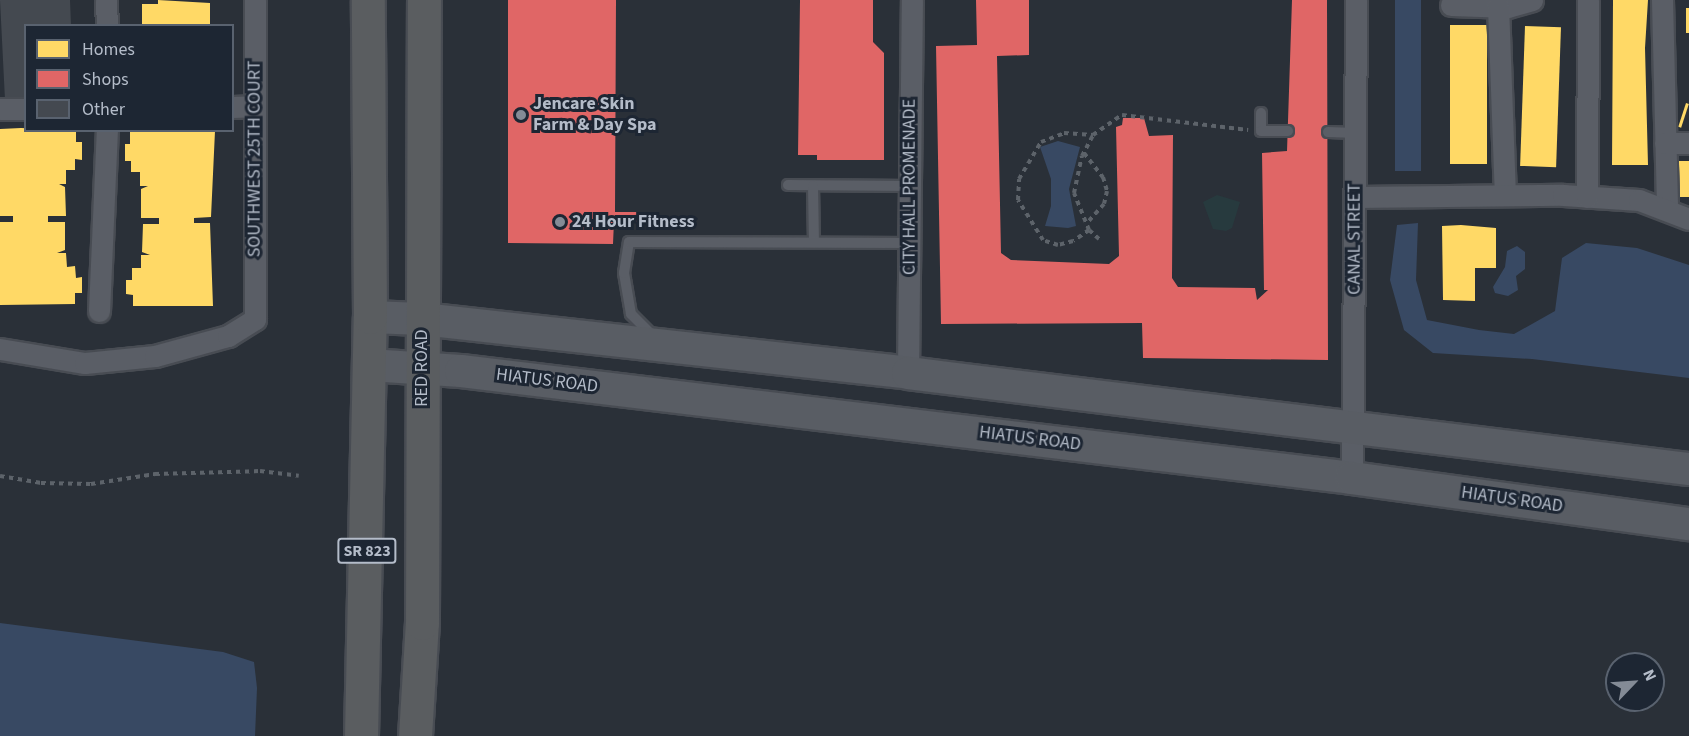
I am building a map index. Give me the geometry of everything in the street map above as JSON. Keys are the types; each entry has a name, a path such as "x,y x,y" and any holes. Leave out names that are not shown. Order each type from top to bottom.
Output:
{"highway":[{"name":"SR 823","path":"361,736 370,317 368,0"},
{"name":"RED ROAD","path":"415,736 422,623 421,368 424,0"}],"main road":[{"path":"370,317 422,319 666,346 1354,426 1689,469"},
{"name":"HIATUS ROAD","path":"369,365 421,368 1352,478 1689,524"}],"street":[{"path":"106,0 107,24"},
{"name":"SOUTHWEST 25TH COURT","path":"0,349 85,363 155,356 228,336 255,319 255,0"},
{"name":"CITY HALL PROMENADE","path":"908,374 912,0"},
{"name":"CANAL STREET","path":"1352,478 1356,0"},
{"path":"1451,5 1498,6 1532,0"},
{"path":"1587,196 1588,0"},
{"path":"1662,0 1667,210"},
{"path":"1498,6 1505,195"},
{"path":"234,107 255,106"},
{"path":"0,109 24,109"},
{"path":"99,311 107,132"},
{"path":"1665,143 1689,144"},
{"path":"1355,197 1587,196 1639,200 1689,219"}],"lane":[{"path":"1261,113 1261,131 1288,131"},
{"path":"1328,132 1356,133"},
{"path":"788,185 910,186"},
{"path":"813,186 814,242"},
{"path":"666,346 636,322 631,314 624,273 629,242 910,243"}],"path":[{"path":"1099,239 1086,225 1074,194 1084,153 1093,135 1122,115 1261,131"},
{"path":"1089,230 1073,241 1058,245 1043,240 1018,200 1019,179 1041,142 1064,133 1093,135"},
{"path":"1084,153 1103,177 1107,191 1104,204 1086,225"},
{"path":"0,476 41,483 91,484 155,474 260,471 299,476"}],"green space":[{"path":"1217,195 1240,202 1232,228 1226,231 1213,229 1203,202"}],"water":[{"path":"1395,0 1421,0 1421,171 1395,171"},
{"path":"1058,141 1080,147 1069,189 1076,226 1068,228 1045,226 1051,206 1051,179 1040,147"},
{"path":"1418,223 1416,280 1427,320 1479,330 1514,334 1555,311 1562,258 1586,243 1637,248 1689,265 1689,378 1532,359 1433,353 1404,330 1390,280 1397,225"},
{"path":"1517,246 1525,252 1525,269 1516,276 1518,290 1508,296 1495,293 1493,287 1505,267 1507,251"},
{"path":"0,623 223,652 254,662 257,688 255,736 0,736"}],"building: Homes":[{"path":"158,0 210,3 210,24 142,24 142,4 158,4"},
{"path":"1613,0 1648,0 1645,48 1648,165 1612,165"},
{"path":"1686,8 1689,8 1689,33 1686,33"},
{"path":"1450,25 1487,25 1487,164 1450,164"},
{"path":"1525,26 1561,27 1556,167 1520,166"},
{"path":"1686,103 1689,104 1681,128 1678,127"},
{"path":"24,128 24,132 76,132 76,142 82,142 82,160 75,159 75,170 66,170 66,184 59,184 65,187 66,216 48,216 48,222 65,222 65,250 57,253 66,253 67,267 75,266 76,278 82,277 82,293 75,293 75,304 0,305 0,222 13,222 13,216 0,216 0,129"},
{"path":"130,132 215,132 211,217 194,218 194,223 210,223 213,306 133,306 133,295 126,294 126,280 132,280 132,268 141,268 141,255 150,255 142,252 143,224 159,224 159,218 141,218 141,189 148,186 140,186 140,172 131,172 131,161 125,161 125,144 130,144"},
{"path":"1678,161 1689,161 1689,197 1678,197"},
{"path":"1442,226 1496,228 1496,268 1475,268 1475,301 1443,300"}],"building: Shops":[{"path":"508,0 616,0 615,212 638,212 638,222 614,221 613,244 508,243"},
{"path":"800,0 873,0 873,42 884,53 884,160 817,160 817,155 798,155"},
{"path":"976,0 1029,0 1029,55 997,56 1001,253 1011,260 1109,264 1119,256 1116,127 1122,125 1123,118 1144,118 1149,136 1173,135 1172,278 1178,287 1255,288 1257,300 1268,290 1264,290 1262,153 1287,151 1292,0 1327,0 1328,360 1143,358 1142,323 941,324 936,46 977,45"}],"building: Other":[{"path":"0,0 70,0 71,24 24,24 24,99 5,100"}],"place":[{"name":"Jencare Skin Farm & Day Spa","path":"521,115"},
{"name":"24 Hour Fitness","path":"560,222"}]}
